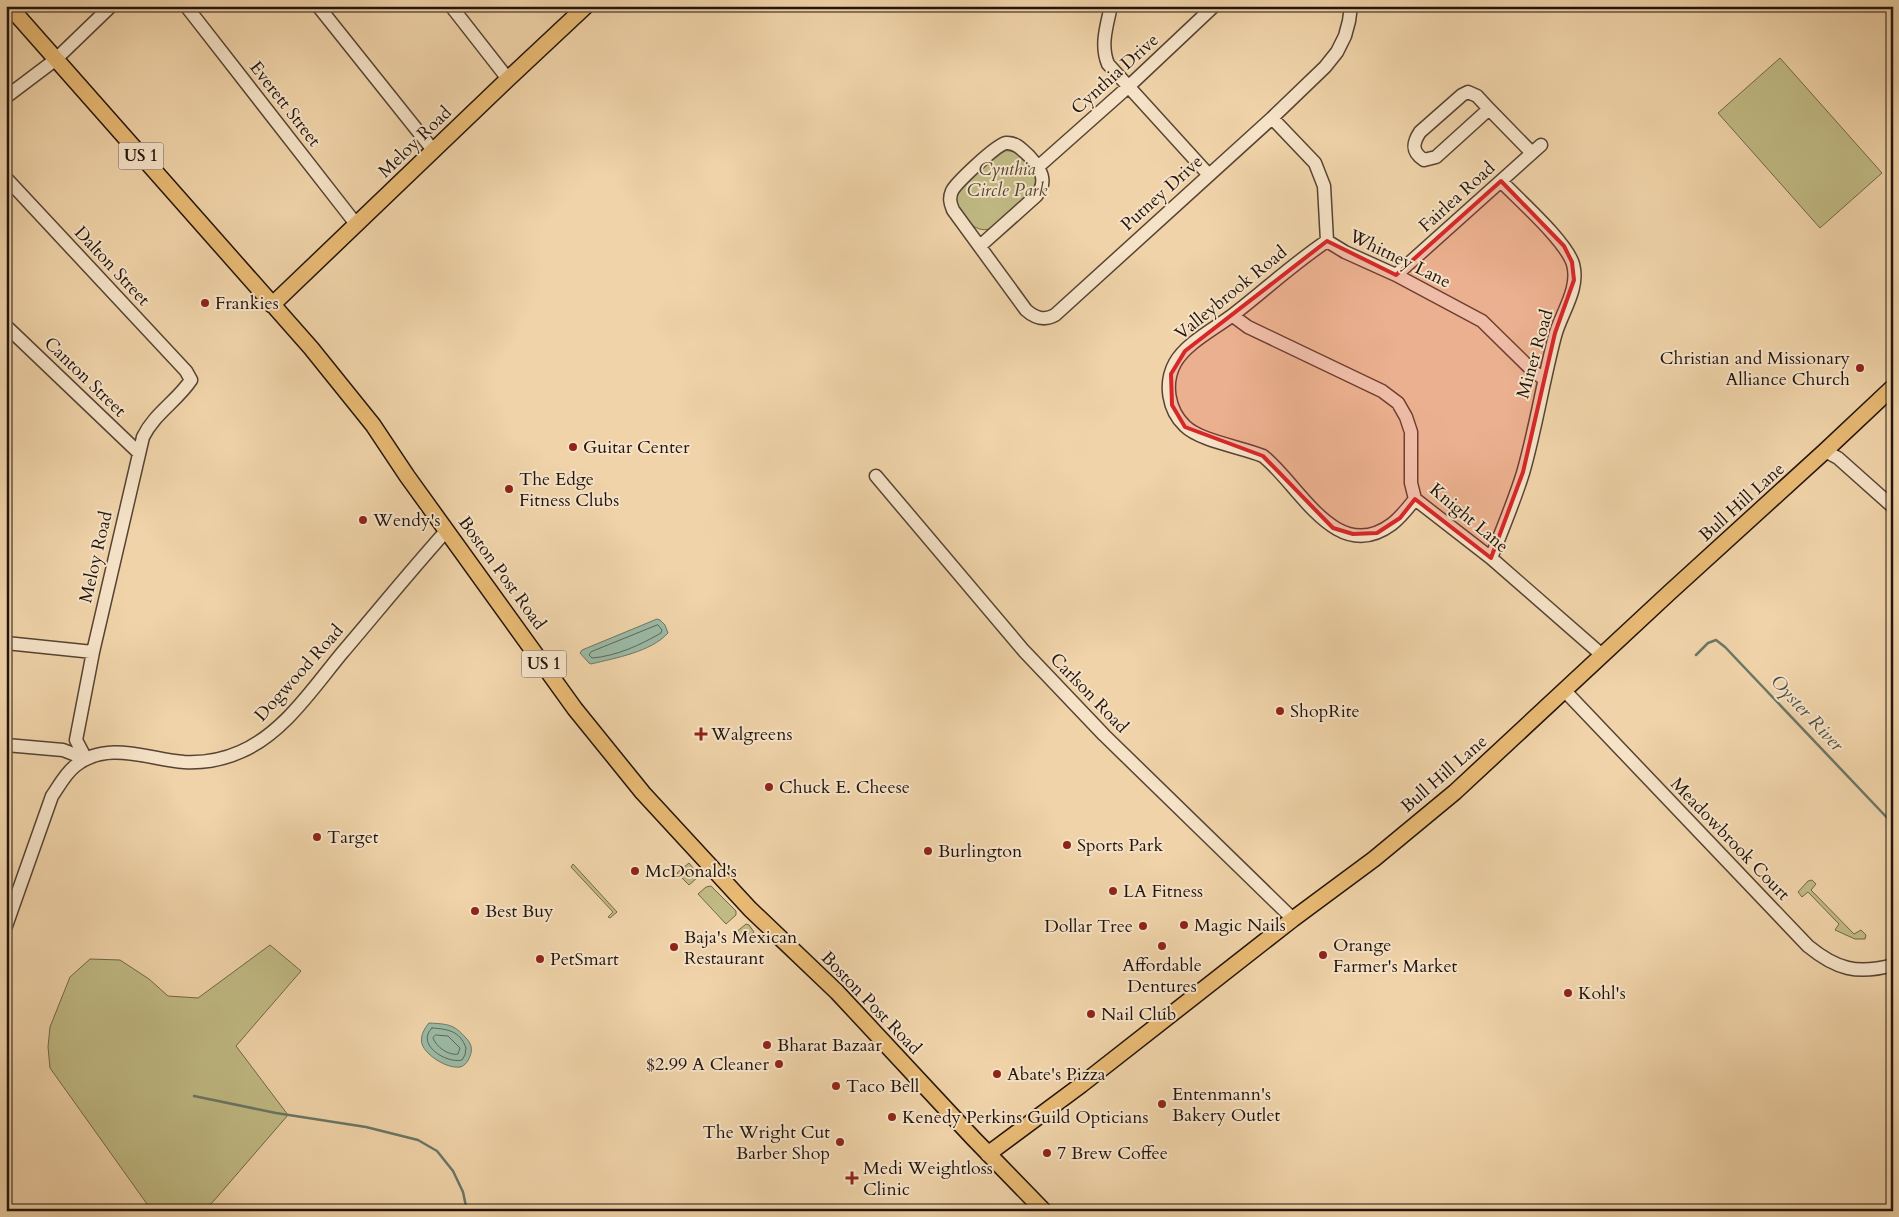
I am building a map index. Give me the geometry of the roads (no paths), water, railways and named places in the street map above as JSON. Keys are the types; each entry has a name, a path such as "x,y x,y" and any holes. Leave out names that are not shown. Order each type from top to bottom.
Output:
{"main road":[{"name":"Boston Post Road","path":"9,6 352,397 576,709 643,793 750,909 837,992 988,1154 1044,1211"},
{"name":"Meloy Road","path":"272,306 433,150 586,6"},
{"name":"Bull Hill Lane","path":"988,1154 1081,1085 1293,919 1374,859 1455,792 1893,387"}],"street":[{"path":"6,97 55,60 111,6"},
{"name":"Everett Street","path":"186,6 356,224"},
{"path":"318,6 433,150"},
{"path":"451,6 508,79"},
{"path":"1111,6 1104,42 1104,56 1108,64 1208,174"},
{"name":"Cynthia Drive","path":"1039,166 1128,87 1214,6"},
{"name":"Putney Drive","path":"980,246 1026,310 1039,318 1050,318 1055,315 1208,174 1272,118 1332,59 1345,36 1351,6"},
{"path":"1465,93 1474,94 1489,109 1436,157 1424,160 1415,152 1415,140 1420,132 1465,93"},
{"name":"Fairlea Road","path":"1396,275 1536,149 1489,109"},
{"name":"Whitney Lane","path":"1272,118 1315,163 1324,186 1328,241 1345,252 1396,275 1482,321 1533,371 1544,379"},
{"path":"1003,144 1016,145 1039,166 1042,180 1038,193 980,246 951,205 950,198 954,188 992,151 1003,144"},
{"name":"Dalton Street","path":"6,178 186,371 191,380"},
{"name":"Miner Road","path":"1491,558 1512,506 1523,472 1555,334 1570,296 1574,280 1572,262 1564,246 1501,181"},
{"name":"Valleybrook Road","path":"1328,241 1309,253 1232,316 1184,351 1170,374 1169,394 1172,405 1186,427 1193,433 1263,456 1325,522 1345,533 1369,535 1383,530 1400,518 1416,499"},
{"name":"Knight Lane","path":"1232,316 1248,327 1382,391 1398,402 1412,432 1411,483 1416,499 1491,558 1602,656"},
{"name":"Canton Street","path":"6,326 139,454"},
{"name":"Meloy Road","path":"86,758 76,740 93,652 139,454 148,426 191,380"},
{"path":"1825,451 1838,458 1893,507"},
{"name":"Carlson Road","path":"876,476 1024,651 1104,735 1293,919"},
{"name":"Dogwood Road","path":"6,926 52,796 69,772 86,758 104,753 140,754 182,762 206,762 228,757 254,745 276,729 298,706 401,580 447,530"},
{"path":"6,643 93,652"},
{"name":"Meadowbrook Court","path":"1564,690 1808,946 1827,961 1850,969 1872,970 1893,965"},
{"path":"6,744 63,750 86,758"}],"water":[{"path":"657,619 665,625 668,633 661,640 642,650 591,664 580,653 582,650"},
{"path":"429,1023 445,1024 454,1027 462,1033 471,1046 469,1059 465,1064 455,1067 444,1064 424,1049 422,1035"}],"waterway":[{"name":"Oyster River","path":"1696,655 1708,643 1716,640 1725,647 1893,824"},
{"path":"194,1096 276,1113 366,1127 418,1140 437,1151 453,1171 463,1192 467,1211"}],"place":[{"name":"Frankies","path":"205,303"},
{"name":"Christian and Missionary Alliance Church","path":"1860,368"},
{"name":"Guitar Center","path":"573,447"},
{"name":"The Edge Fitness Clubs","path":"509,489"},
{"name":"Wendy's","path":"363,520"},
{"name":"ShopRite","path":"1280,711"},
{"name":"Walgreens","path":"701,734"},
{"name":"Chuck E. Cheese","path":"769,787"},
{"name":"Target","path":"317,837"},
{"name":"Sports Park","path":"1067,845"},
{"name":"Burlington","path":"928,851"},
{"name":"McDonald's","path":"635,871"},
{"name":"LA Fitness","path":"1113,891"},
{"name":"Best Buy","path":"475,911"},
{"name":"Magic Nails","path":"1184,925"},
{"name":"Dollar Tree","path":"1143,926"},
{"name":"Affordable Dentures","path":"1162,946"},
{"name":"Baja's Mexican Restaurant","path":"674,947"},
{"name":"Orange Farmer's Market","path":"1323,955"},
{"name":"PetSmart","path":"540,959"},
{"name":"Kohl's","path":"1568,993"},
{"name":"Nail Club","path":"1091,1014"},
{"name":"Bharat Bazaar","path":"767,1045"},
{"name":"$2.99 A Cleaner","path":"779,1064"},
{"name":"Abate's Pizza","path":"997,1074"},
{"name":"Taco Bell","path":"836,1086"},
{"name":"Entenmann's Bakery Outlet","path":"1162,1104"},
{"name":"Kenedy Perkins Guild Opticians","path":"892,1117"},
{"name":"The Wright Cut Barber Shop","path":"840,1142"},
{"name":"7 Brew Coffee","path":"1047,1153"},
{"name":"Medi Weightloss Clinic","path":"852,1178"}],"park label":[{"name":"Cynthia Circle Park","path":"1007,179"}]}
